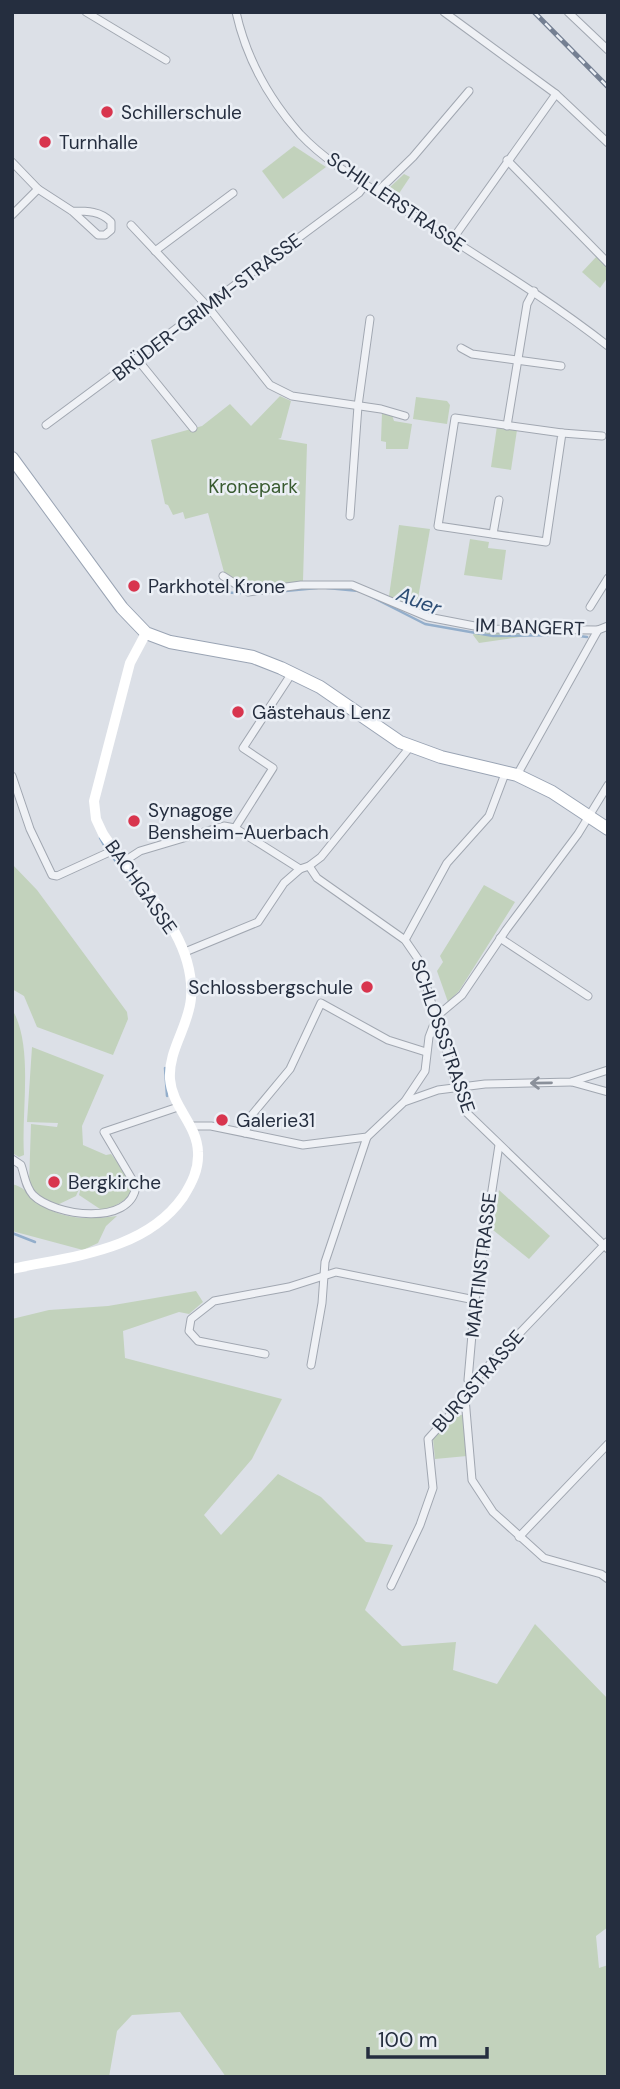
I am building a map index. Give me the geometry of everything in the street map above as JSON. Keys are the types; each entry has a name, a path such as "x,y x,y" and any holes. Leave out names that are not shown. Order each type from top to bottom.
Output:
{"main road":[{"path":"12,458 122,608 146,633 170,642 253,657 292,673 411,747 512,773 589,815 608,829"},
{"name":"BACHGASSE","path":"12,1269 119,1243 148,1231 165,1218 194,1176 198,1152 191,1126 178,1107 171,1087 170,1072 191,1000 191,981 185,952 167,921 114,850 96,819 94,801 130,663 146,633"}],"street":[{"path":"86,12 166,60"},
{"name":"SCHILLERSTRASSE","path":"236,12 248,52 274,101 314,147 365,185 534,291 608,346"},
{"path":"444,12 556,94 608,143"},
{"path":"568,12 608,50"},
{"path":"377,192 413,157 469,91"},
{"path":"452,240 556,94"},
{"path":"507,160 608,263"},
{"path":"12,162 38,188 72,211 98,235 105,235 111,230 111,222 106,217 90,211 72,211"},
{"name":"BRÜDER-GRIMM-STRASSE","path":"46,425 208,307 359,193 365,185"},
{"path":"12,215 38,188"},
{"path":"155,250 233,193"},
{"path":"131,225 208,307 270,385 292,396 405,416"},
{"path":"507,426 527,304 534,291"},
{"path":"351,516 358,406 370,319"},
{"path":"461,348 472,354 561,366"},
{"path":"137,359 193,429"},
{"path":"562,433 546,542 438,526 455,418 602,436"},
{"path":"493,534 499,500"},
{"name":"IM BANGERT","path":"223,576 248,592 326,583 362,587 428,617 489,629 598,630"},
{"path":"590,607 608,578"},
{"path":"405,940 447,863 489,816 598,630 608,626"},
{"path":"236,828 273,768 243,748 292,673"},
{"path":"185,952 258,922 284,883 300,869 321,857 411,747"},
{"path":"12,776 30,829 52,876 114,850"},
{"path":"311,1365 326,1273 325,1262 367,1137 404,1102 425,1071 426,1052 437,1016 462,995 608,785"},
{"path":"122,862 140,851 224,826 236,828 300,869"},
{"name":"SCHLOSSSTRASSE","path":"309,866 317,878 405,940 415,954 437,1016 457,1088 471,1120 607,1245"},
{"path":"500,938 588,996"},
{"path":"245,1133 256,1109 290,1069 321,1003 388,1041 426,1052"},
{"path":"404,1102 438,1090 571,1082 608,1070"},
{"path":"571,1082 608,1093"},
{"path":"12,1159 21,1165 25,1184 41,1202 52,1207 89,1213 113,1211 133,1198 136,1186 131,1173 116,1156 104,1132 178,1107"},
{"path":"191,1126 211,1126 303,1145 367,1137"},
{"name":"MARTINSTRASSE","path":"470,1385 475,1300 499,1145"},
{"name":"BURGSTRASSE","path":"391,1586 431,1495 434,1482 428,1439 465,1398 470,1385 607,1245"},
{"path":"265,1353 198,1341 189,1331 191,1319 214,1301 289,1287 326,1273 345,1273 475,1300"},
{"path":"465,1398 472,1480 493,1512 544,1558 601,1574 608,1579"},
{"path":"519,1537 608,1444"}],"green space":[{"path":"294,146 326,167 283,199 262,171"},
{"path":"404,174 410,177 396,198 388,189"},
{"path":"597,256 608,268 608,277 600,288 582,272"},
{"name":"Kronepark","path":"280,396 291,401 281,438 278,439 307,444 303,581 250,590 224,572 208,513 185,519 183,512 173,515 165,504 151,440 202,426 230,404 251,426"},
{"path":"416,397 447,401 450,405 447,424 413,419"},
{"path":"382,413 392,415 394,421 412,424 408,449 386,449 386,442 381,441"},
{"path":"497,426 517,430 511,470 491,467"},
{"path":"399,525 430,529 416,610 389,596"},
{"path":"470,539 489,542 488,548 506,550 502,580 464,575"},
{"path":"475,631 526,632 527,636 479,643 473,635"},
{"path":"12,864 37,890 127,1012 128,1019 113,1055 37,1027 24,996 12,989"},
{"path":"484,885 515,902 459,991 448,1002 437,971 443,962 440,956"},
{"path":"12,1009 19,1024 25,1060 24,1155 19,1157 12,1153"},
{"path":"32,1047 104,1075 82,1126 83,1145 106,1155 111,1154 126,1173 132,1187 125,1199 116,1205 103,1211 79,1195 83,1180 76,1196 55,1206 43,1200 29,1184 31,1124 57,1127 58,1123 27,1122"},
{"path":"12,1184 22,1188 54,1212 85,1218 117,1216 106,1226 98,1243 83,1250 12,1231"},
{"path":"499,1190 550,1236 529,1259 493,1230"},
{"path":"196,1291 203,1302 189,1314 179,1312 123,1331 125,1358 282,1399 252,1459 204,1515 221,1535 278,1474 321,1497 366,1542 393,1545 365,1610 402,1646 456,1642 453,1670 497,1684 535,1624 608,1699 608,1927 596,1936 599,1968 608,1965 608,2077 226,2077 180,2012 132,2015 117,2031 109,2077 12,2077 12,1319 49,1310 108,1306"},
{"path":"455,1415 463,1415 467,1456 435,1459 433,1439"}],"waterway":[{"name":"Auer","path":"275,592 317,588"},
{"name":"Auer","path":"327,588 359,591"},
{"name":"Auer","path":"194,592 243,593"},
{"name":"Auer","path":"368,595 425,624 493,636 566,635"},
{"name":"Auer","path":"579,636 587,637"},
{"name":"Auer","path":"100,838 105,847"},
{"name":"Auer","path":"114,859 161,920"},
{"name":"Auer","path":"165,1068 167,1096"},
{"path":"12,1233 35,1242"}],"railway":[{"path":"534,12 608,87"}],"place":[{"name":"Schillerschule","path":"107,112"},
{"name":"Turnhalle","path":"45,142"},
{"name":"Parkhotel Krone","path":"134,586"},
{"name":"Gästehaus Lenz","path":"238,712"},
{"name":"Synagoge Bensheim-Auerbach","path":"134,821"},
{"name":"Schlossbergschule","path":"367,987"},
{"name":"Galerie31","path":"222,1120"},
{"name":"Bergkirche","path":"54,1182"}]}
